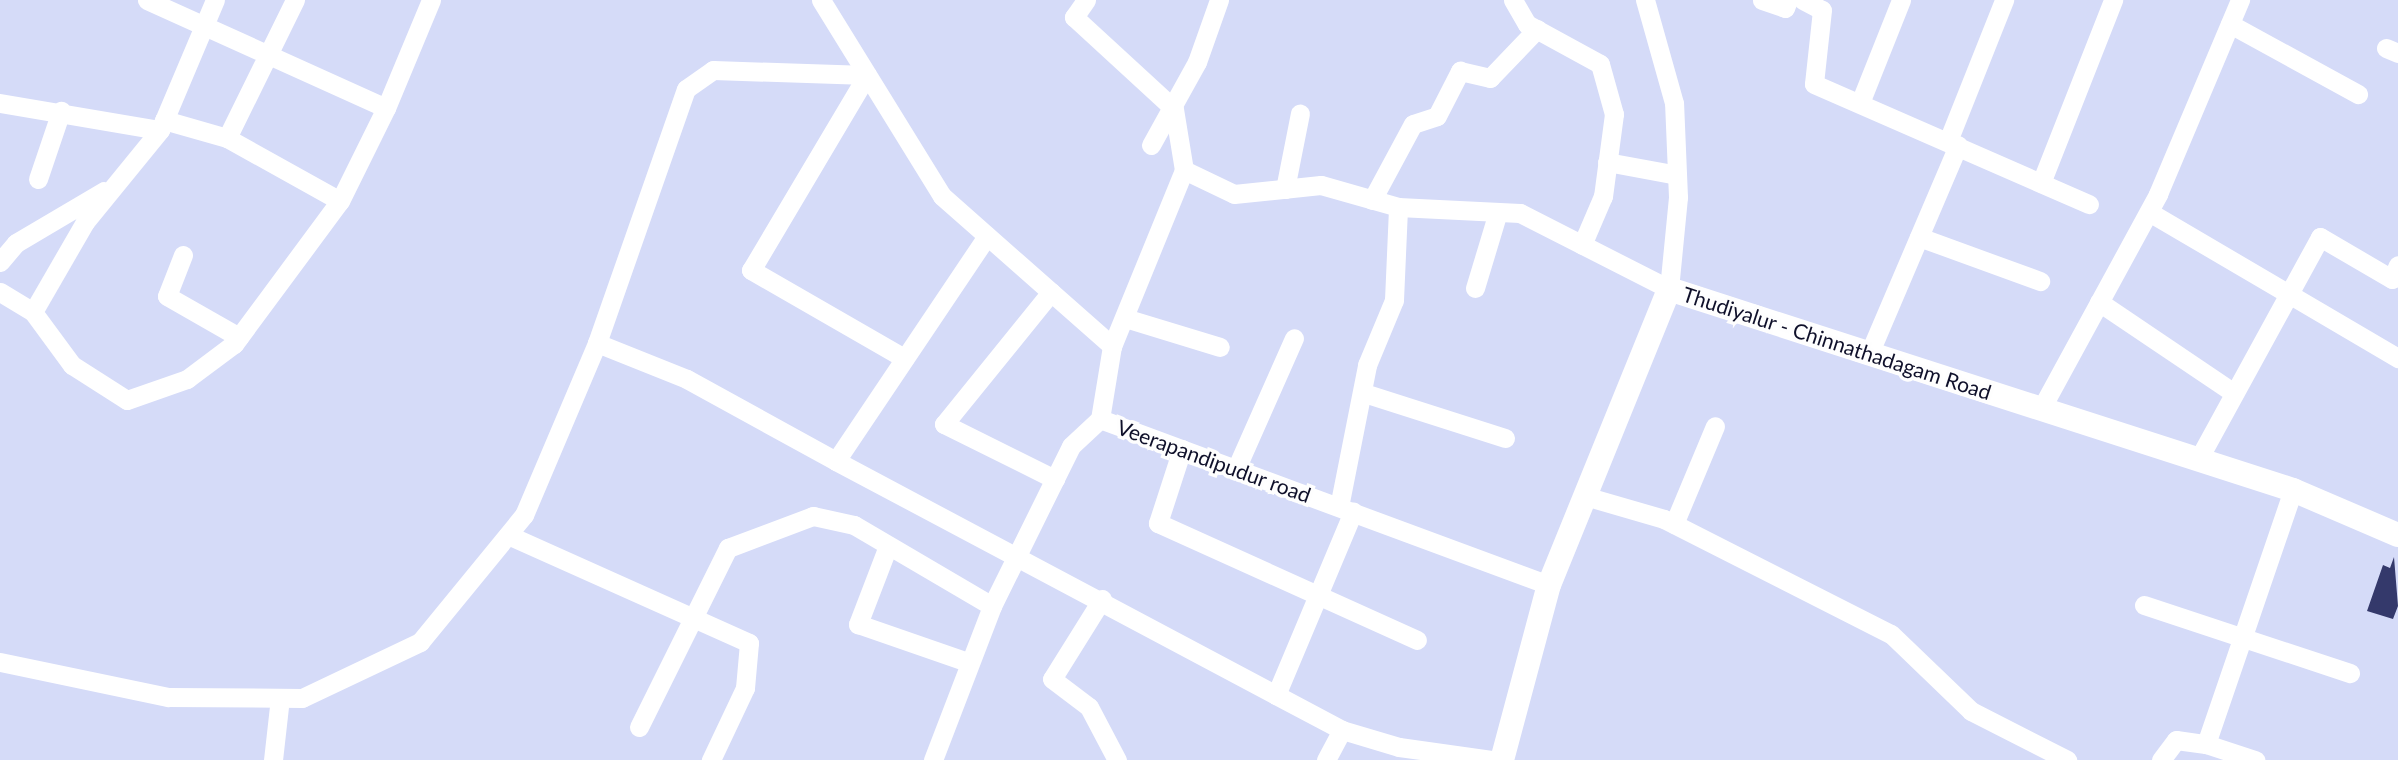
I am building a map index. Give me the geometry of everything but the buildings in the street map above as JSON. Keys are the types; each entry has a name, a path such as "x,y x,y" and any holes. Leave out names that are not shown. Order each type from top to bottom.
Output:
{"main road":[{"name":"Thudiyalur - Chinnathadagam Road","path":"1502,760 1549,585 1669,289 2292,490 2396,529"}],"street":[{"path":"147,0 267,50 386,108"},
{"path":"33,312 85,222 123,180 162,125 215,0"},
{"path":"228,138 267,50 295,0"},
{"path":"0,292 33,312 72,365 127,400 187,379 239,337 340,201 386,108 431,0"},
{"path":"821,0 942,197 1112,346"},
{"path":"1086,0 1074,17 1174,109 1184,170 1234,194 1321,185 1398,207 1520,213 1669,289 1677,175 1674,103 1646,0"},
{"path":"1151,145 1174,109 1219,0"},
{"path":"1513,0 1537,29 1600,64 1614,114 1603,196 1582,245"},
{"path":"1762,0 1785,8 1788,0"},
{"path":"1803,0 1822,10 1814,84 2089,204"},
{"path":"1860,103 1901,0"},
{"path":"1869,354 1919,237 2004,0"},
{"path":"2041,183 2113,0"},
{"path":"2041,409 2148,212 2241,0"},
{"path":"2230,24 2358,94"},
{"path":"1372,200 1413,124 1437,116 1460,71 1490,78 1537,29"},
{"path":"0,662 168,697 302,698 420,642 524,515 597,343 686,89 713,70 867,75"},
{"path":"867,75 751,270 904,358"},
{"path":"0,103 162,125 228,138 340,201"},
{"path":"38,178 61,110"},
{"path":"1284,189 1300,113"},
{"path":"1607,162 1677,175"},
{"name":"Veerapandipudur road","path":"1184,170 1112,346 1100,419 1549,585"},
{"path":"0,262 16,243 123,180"},
{"path":"1276,695 1319,600 1346,510 1367,365 1394,300 1398,207"},
{"path":"1475,288 1497,212"},
{"path":"2148,212 2398,358"},
{"path":"836,461 987,236"},
{"path":"1919,237 2040,281"},
{"path":"2198,460 2320,237 2392,279 2398,265"},
{"path":"183,255 167,296 239,337"},
{"path":"1051,292 944,424 1055,479"},
{"path":"2099,302 2234,393"},
{"path":"1125,318 1220,347"},
{"path":"1236,469 1294,338"},
{"path":"597,343 687,379 836,461 1102,599 1342,730 1399,747 1493,760"},
{"path":"1364,393 1506,438"},
{"path":"933,760 968,662 992,606 1071,446 1100,419"},
{"path":"1674,524 1715,426"},
{"path":"1182,449 1158,523 1319,600 1418,640"},
{"path":"2206,744 2292,490"},
{"path":"1585,496 1674,524 1891,634 1971,711 2067,760"},
{"path":"639,727 728,548 813,516 854,525 992,606"},
{"path":"508,535 749,643 745,688 711,760"},
{"path":"888,546 858,624 968,662"},
{"path":"1102,599 1052,679 1089,707 1117,760"},
{"path":"2144,605 2350,673"},
{"path":"273,760 280,698"},
{"path":"1326,760 1342,730"},
{"path":"2161,760 2176,740 2206,744 2255,760"}]}
